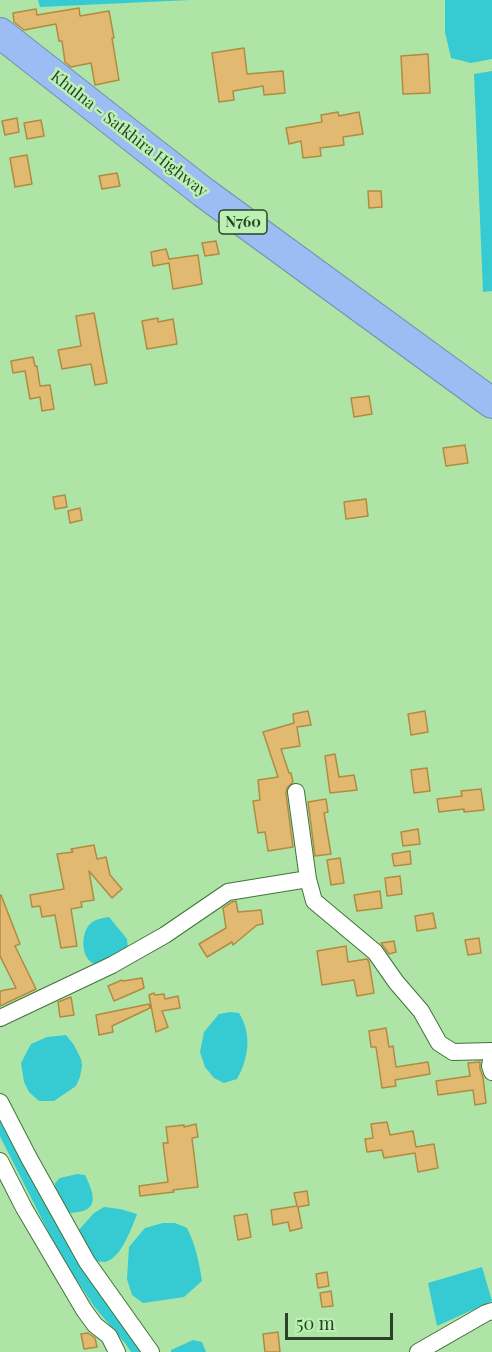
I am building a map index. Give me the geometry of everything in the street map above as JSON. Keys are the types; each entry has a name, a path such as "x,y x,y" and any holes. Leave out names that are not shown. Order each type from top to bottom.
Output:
{"highway":[{"name":"Khulna - Satkhira Highway","path":"0,33 203,192 492,403"}],"street":[{"path":"296,792 308,879 314,901 375,952 396,982 421,1011 439,1043 453,1052 492,1053 490,1066 492,1072"},
{"path":"0,1018 112,965 165,935 228,892 308,879"},
{"path":"0,1102 87,1262 151,1352"},
{"path":"0,1161 24,1208 84,1310 95,1325 109,1336 117,1352"},
{"path":"418,1352 492,1311"}],"water":[{"path":"38,0 190,0 40,7"},
{"path":"445,0 492,0 492,59 471,63 451,58 445,32"},
{"path":"492,71 492,291 483,292 474,74"},
{"path":"109,917 127,939 128,949 107,963 90,962 84,950 84,935 91,923"},
{"path":"239,1013 243,1021 247,1046 244,1063 237,1079 224,1083 214,1078 205,1067 200,1052 204,1032 219,1014"},
{"path":"66,1035 81,1059 80,1077 76,1086 54,1101 39,1101 29,1092 24,1082 21,1063 31,1044 47,1037"},
{"path":"77,1174 85,1175 92,1191 92,1203 85,1210 67,1213 55,1197 55,1183 60,1178"},
{"path":"104,1207 137,1214 121,1249 111,1260 105,1262 95,1261 78,1231 94,1213"},
{"path":"163,1223 175,1223 187,1228 197,1254 202,1281 184,1297 143,1303 132,1295 127,1279 129,1247 145,1228"},
{"path":"482,1267 492,1301 437,1326 428,1283"},
{"path":"193,1340 202,1342 206,1352 171,1352 171,1350"}],"building":[{"path":"79,8 80,16 109,11 119,80 95,85 91,63 71,67 65,62 62,41 59,41 56,24 24,30 14,22 13,13 36,9 37,15"},
{"path":"244,48 247,74 283,71 285,93 264,95 263,86 233,91 234,100 219,102 212,53"},
{"path":"428,54 430,93 403,94 401,56"},
{"path":"338,112 339,116 359,112 363,134 343,137 344,145 320,148 321,156 303,158 301,141 289,144 286,128 322,122 321,115"},
{"path":"17,118 19,132 5,135 2,121"},
{"path":"41,120 44,136 27,139 24,123"},
{"path":"27,155 32,184 15,187 10,158"},
{"path":"117,173 120,186 102,189 99,176"},
{"path":"368,191 381,191 382,207 369,208"},
{"path":"216,241 219,254 205,256 202,243"},
{"path":"166,249 169,259 198,255 202,284 173,289 169,263 153,266 151,252"},
{"path":"94,313 107,383 95,385 91,364 62,369 58,350 81,346 76,316"},
{"path":"158,318 158,322 173,319 177,344 147,349 142,321"},
{"path":"33,357 40,386 50,385 54,409 42,411 40,397 30,399 25,371 13,373 11,361"},
{"path":"369,396 372,414 354,417 351,398"},
{"path":"465,445 468,463 446,466 443,448"},
{"path":"65,495 67,507 55,509 53,497"},
{"path":"366,499 368,516 346,519 344,502"},
{"path":"80,508 82,520 70,523 68,511"},
{"path":"308,711 311,725 297,727 300,746 281,749 293,782 287,788 286,793 293,847 268,851 265,832 258,833 253,801 260,800 258,780 278,777 263,732 294,723 293,714"},
{"path":"425,711 428,732 411,735 408,714"},
{"path":"335,754 339,777 354,775 357,790 330,793 325,756"},
{"path":"427,768 430,791 414,793 411,770"},
{"path":"481,789 484,810 464,812 464,809 439,812 437,799 462,796 461,791"},
{"path":"326,799 328,812 324,813 331,854 315,856 308,802"},
{"path":"418,829 420,844 403,846 401,832"},
{"path":"94,845 97,859 106,857 110,875 122,889 112,898 89,871 94,900 81,902 82,907 71,909 77,946 61,948 55,915 42,917 40,906 32,907 30,895 64,889 57,854 73,852 71,849"},
{"path":"410,851 411,864 394,866 392,854"},
{"path":"340,858 344,883 331,885 327,860"},
{"path":"400,876 402,894 387,896 385,878"},
{"path":"380,891 382,908 357,911 354,895"},
{"path":"0,895 20,944 15,946 36,989 0,1006 0,991 16,988 0,956"},
{"path":"236,901 238,912 261,910 263,924 257,925 233,945 232,942 207,957 199,944 226,928 223,908"},
{"path":"433,913 436,928 417,931 415,916"},
{"path":"479,938 481,953 468,955 465,940"},
{"path":"394,941 396,952 389,954 381,943"},
{"path":"346,946 348,962 367,959 369,962 374,993 357,996 354,980 322,985 317,951"},
{"path":"142,978 144,988 114,1001 108,986 122,980"},
{"path":"154,993 155,995 164,994 165,999 178,996 180,1008 162,1011 168,1027 156,1032 149,995"},
{"path":"71,997 74,1015 60,1017 58,1002"},
{"path":"149,1004 150,1008 112,1026 113,1032 99,1035 96,1015"},
{"path":"386,1028 389,1047 393,1046 396,1067 428,1062 430,1074 395,1080 396,1086 382,1088 376,1047 371,1047 369,1031"},
{"path":"480,1062 486,1103 475,1105 473,1090 438,1095 436,1081 470,1076 468,1063"},
{"path":"387,1122 390,1135 413,1131 416,1147 434,1144 438,1168 418,1172 415,1153 384,1158 382,1150 367,1152 365,1139 373,1138 371,1124"},
{"path":"196,1124 198,1137 192,1138 198,1187 140,1196 139,1186 168,1182 163,1143 168,1143 166,1127"},
{"path":"307,1191 309,1205 298,1207 302,1228 290,1231 288,1222 273,1225 271,1210 297,1206 294,1193"},
{"path":"247,1214 251,1237 238,1240 234,1216"},
{"path":"327,1272 329,1286 318,1288 316,1274"},
{"path":"331,1291 333,1306 322,1307 320,1293"},
{"path":"278,1332 280,1352 265,1352 263,1334"},
{"path":"88,1333 95,1338 97,1347 84,1349 81,1334"}],"waterway":[{"path":"0,1120 67,1252 101,1303 140,1352"}]}
